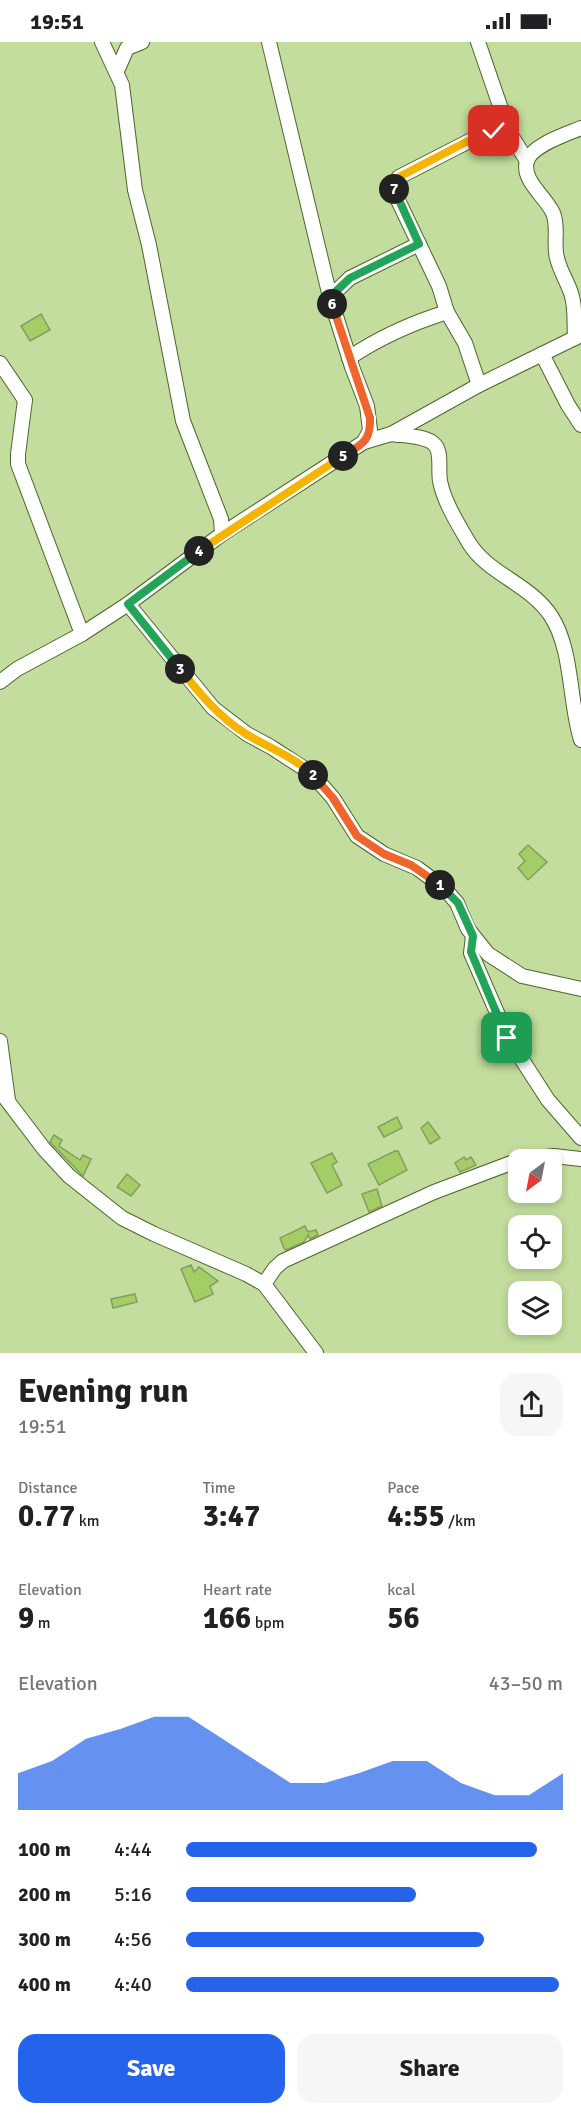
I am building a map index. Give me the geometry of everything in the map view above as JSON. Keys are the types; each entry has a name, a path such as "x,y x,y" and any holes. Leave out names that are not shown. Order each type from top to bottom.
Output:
{"street":[{"path":"102,42 122,85 135,190 149,245 183,421 222,519 222,534"},
{"path":"117,71 127,48 142,42"},
{"path":"269,42 330,297 370,418 370,430 364,442"},
{"path":"0,682 128,604 222,534 364,442 391,434 479,385 578,337 571,293 556,256 556,228 553,213 532,183 527,172 527,161 509,132 477,42"},
{"path":"527,161 534,150 581,128"},
{"path":"479,385 465,343 447,312 439,286 396,196 395,181 481,135 494,131 509,132"},
{"path":"330,297 350,278 419,244"},
{"path":"349,358 392,333 447,312"},
{"path":"542,354 563,397 581,425"},
{"path":"0,363 25,400 18,464 82,634"},
{"path":"391,434 422,439 436,446 439,452 443,492 470,544 478,555 519,585 551,616 559,633 581,740"},
{"path":"128,604 205,700 247,734 311,773 333,798 357,836 384,854 417,868 444,888 458,903 473,936 488,954 522,975 581,989"},
{"path":"473,936 471,952 507,1038 548,1100 581,1138"},
{"path":"0,1041 4,1096 44,1149 69,1176 122,1218 264,1284 316,1353"},
{"path":"562,1157 581,1159"},
{"path":"264,1284 283,1261 434,1192 508,1164"}],"building":[{"path":"41,314 50,330 30,341 21,326"},
{"path":"528,845 547,862 528,880 518,868 525,861 519,854"},
{"path":"397,1117 402,1128 384,1137 378,1127"},
{"path":"428,1122 440,1138 430,1144 421,1128"},
{"path":"54,1135 62,1140 59,1146 80,1160 83,1155 91,1159 83,1176 50,1142"},
{"path":"398,1151 407,1170 379,1185 368,1164"},
{"path":"332,1153 337,1162 332,1165 342,1185 327,1193 311,1163"},
{"path":"464,1157 466,1160 471,1157 476,1165 460,1172 455,1163"},
{"path":"127,1174 140,1185 131,1196 117,1187"},
{"path":"377,1189 382,1206 369,1212 362,1194"},
{"path":"305,1226 308,1232 316,1230 318,1235 310,1239 308,1235 304,1242 286,1250 280,1238"},
{"path":"191,1265 194,1272 199,1267 218,1281 210,1286 213,1294 195,1302 181,1269"},
{"path":"135,1294 137,1302 113,1308 111,1299"}],"route":[{"path":"494,131 435,158 395,181 394,191 419,244 350,278 330,297 352,367 368,406 370,430 364,442 222,534 128,604 213,708 247,734 311,773 333,798 357,836 384,854 420,870 453,897 473,936 471,952 507,1038"}]}
